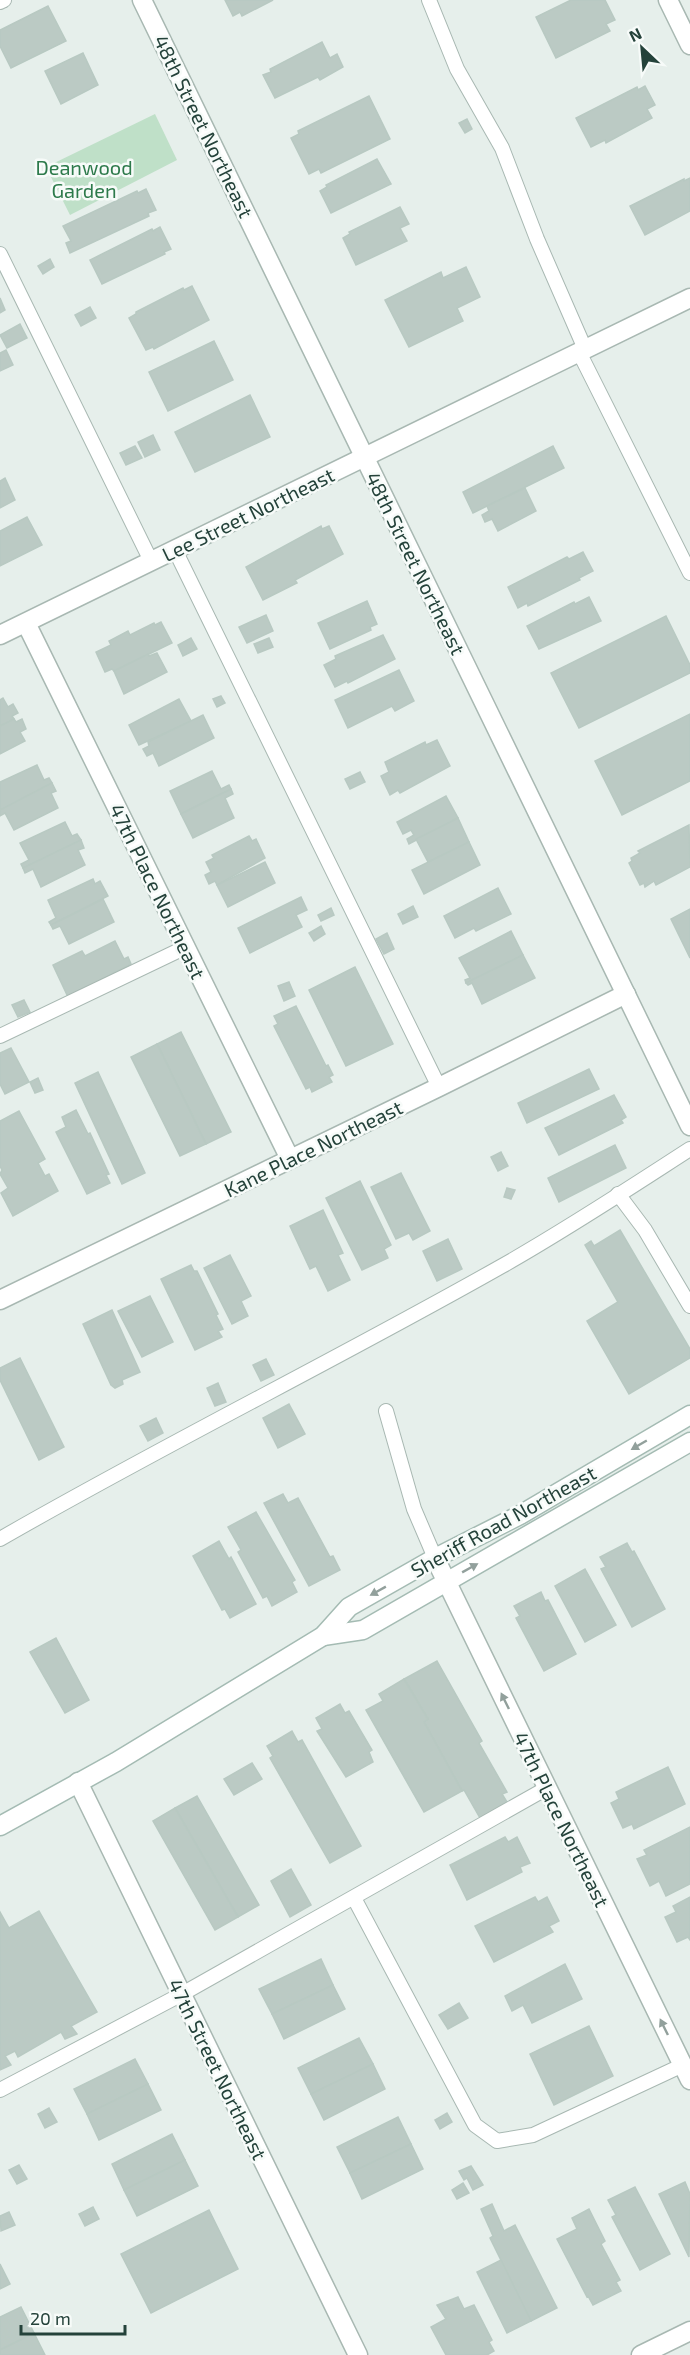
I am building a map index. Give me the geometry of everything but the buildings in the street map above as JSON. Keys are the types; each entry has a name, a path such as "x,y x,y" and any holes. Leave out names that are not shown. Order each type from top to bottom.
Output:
{"street":[{"name":"48th Street Northeast","path":"142,0 689,1121"},
{"path":"668,0 690,45"},
{"name":"Lee Street Northeast","path":"0,635 690,298"},
{"name":"47th Place Northeast","path":"26,623 290,1159"},
{"name":"Kane Place Northeast","path":"0,1300 626,994"},
{"name":"Sheriff Road Northeast","path":"0,1826 116,1762 323,1636 349,1607 435,1558 520,1515 690,1415"},
{"name":"Sheriff Road Northeast","path":"323,1636 363,1630 690,1442"},
{"name":"47th Place Northeast","path":"435,1558 687,2072"},
{"name":"47th Street Northeast","path":"78,1782 358,2355"},
{"path":"640,2355 690,2331"}],"lane":[{"path":"0,2 4,0"},
{"path":"429,0 457,69 502,148 582,351 690,573"},
{"path":"0,254 150,561"},
{"path":"175,550 439,1087"},
{"path":"0,1036 186,947"},
{"path":"0,1539 100,1481 316,1368 504,1265 690,1149"},
{"path":"618,1194 645,1230 690,1306"},
{"path":"386,1411 414,1509 435,1558"},
{"path":"0,2090 182,1995 547,1788"},
{"path":"354,1898 475,2125 497,2141 533,2135 687,2072"}],"green space":[{"name":"Deanwood Garden","path":"155,114 177,160 70,215 46,167"}]}
